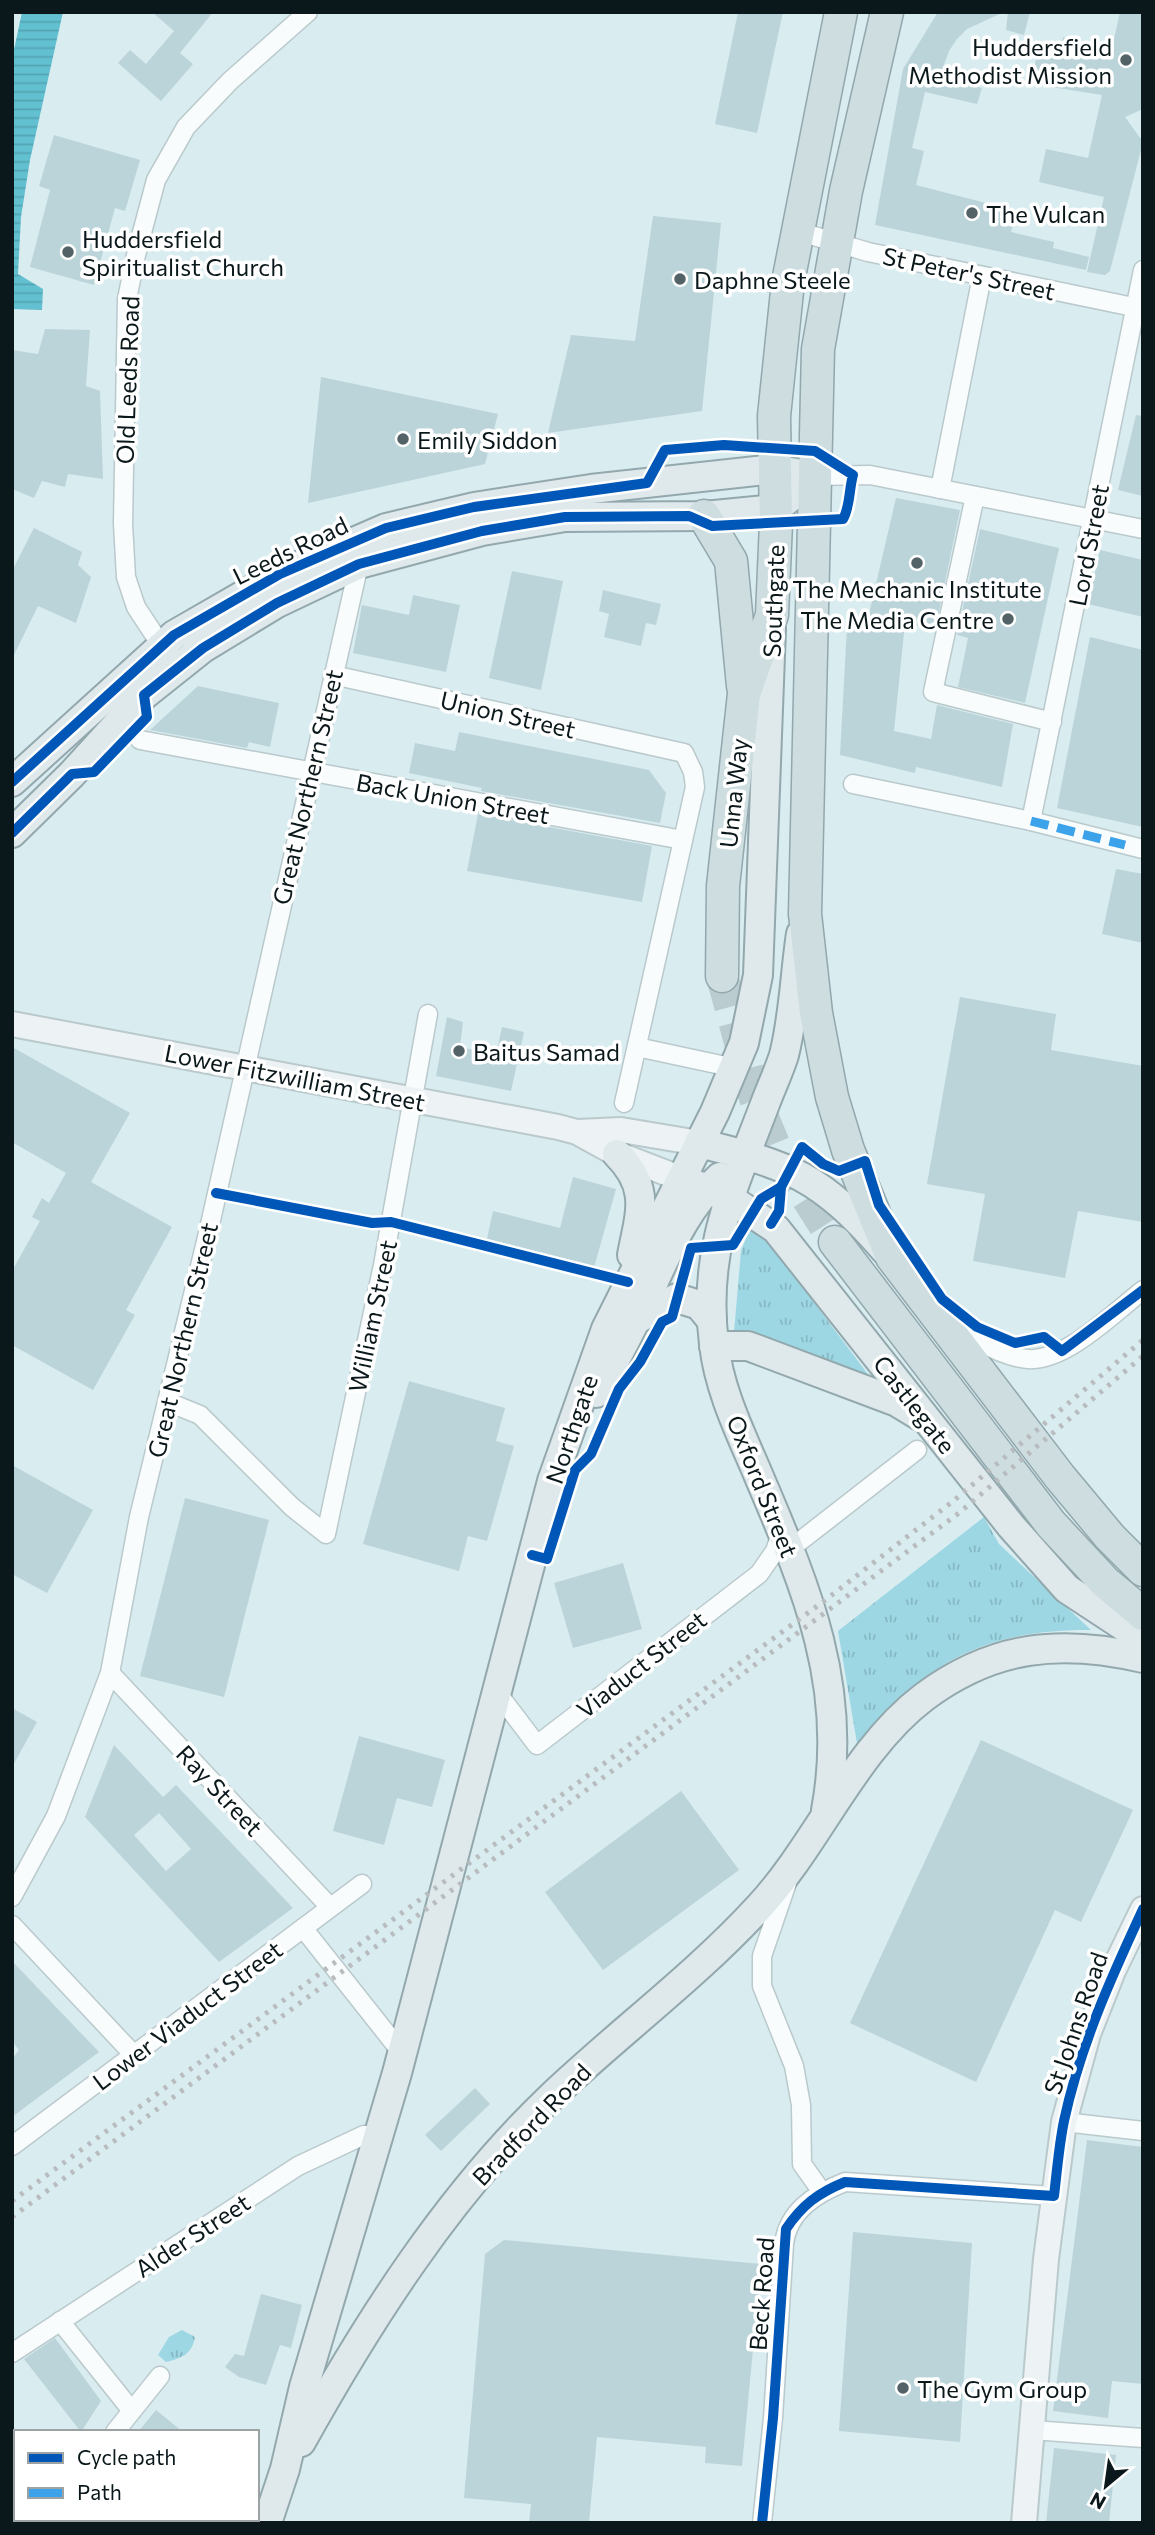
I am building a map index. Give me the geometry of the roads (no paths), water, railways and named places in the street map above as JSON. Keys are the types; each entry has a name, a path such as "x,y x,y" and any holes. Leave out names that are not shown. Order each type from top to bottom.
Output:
{"highway":[{"name":"Southgate","path":"772,615 776,509 774,416 778,370 797,231 841,12"},
{"name":"Southgate","path":"887,12 836,244 818,349 804,914 816,1013 832,1097 867,1201 892,1257"},
{"path":"704,516 731,561 744,694"},
{"name":"Unna Way","path":"722,976 723,886 744,694 772,615"},
{"name":"Castlegate","path":"835,1242 1051,1524 1105,1582 1143,1614"},
{"path":"892,1257 1060,1477 1110,1537 1143,1570"}],"main road":[{"name":"Leeds Road","path":"12,782 161,645 280,574 386,527 474,507 591,489 774,469 816,476"},
{"path":"776,509 816,476"},
{"name":"Leeds Road","path":"12,833 72,774 144,695 203,649 277,603 359,564 482,531 565,517 704,516 776,509"},
{"name":"Southgate","path":"699,1143 744,1043 758,975 772,615"},
{"name":"Southgate","path":"746,1155 784,1054 804,914"},
{"path":"699,1143 789,1168 826,1190 851,1211 892,1257"},
{"name":"Northgate","path":"432,1933 549,1493 606,1329 628,1282 706,1188 699,1143"},
{"path":"617,1154 633,1172 642,1202 628,1282"},
{"path":"568,1439 618,1356 677,1233 706,1188 746,1155"},
{"name":"Oxford Street","path":"706,1188 715,1248 713,1334 721,1382 786,1540 820,1639 833,1702 834,1769 825,1819"},
{"name":"Castlegate","path":"706,1188 776,1228 1011,1526 1067,1589 1143,1639"},
{"path":"636,1319 658,1305 677,1298 699,1305 713,1334 897,1402 931,1423"},
{"name":"Bradford Road","path":"285,2469 342,2370 432,2236 488,2163 548,2100 720,1947 793,1866 883,1737 924,1697 976,1666 1024,1649 1076,1647 1143,1658"},
{"name":"Bradford Road","path":"267,2523 285,2469 304,2386 402,2053 432,1933"}],"street":[{"name":"Old Leeds Road","path":"185,664 161,645 136,607 125,564 123,524 127,299 156,180 186,127 230,80 307,12"},
{"name":"St Peter's Street","path":"797,231 836,244 1138,309"},
{"name":"Lord Street","path":"1031,821 1138,309 1143,270"},
{"path":"940,489 982,276"},
{"path":"816,476 870,475 1143,529"},
{"path":"975,496 933,692 1052,722"},
{"name":"Great Northern Street","path":"12,1897 56,1816 110,1673 139,1517 168,1402 359,564"},
{"name":"Union Street","path":"333,675 684,753 693,772 695,788 683,840"},
{"name":"Back Union Street","path":"140,740 683,840"},
{"path":"853,784 1031,821 1134,847"},
{"path":"624,1103 683,840"},
{"name":"William Street","path":"168,1402 200,1415 292,1507 326,1534 383,1265 428,1014"},
{"name":"Lower Fitzwilliam Street","path":"12,1024 577,1132 621,1130 699,1143"},
{"path":"637,1047 734,1068"},
{"name":"Lower Fitzwilliam Street","path":"577,1132 617,1154 706,1188"},
{"path":"944,1324 1007,1354 1028,1359 1047,1358 1068,1348 1143,1290"},
{"name":"Viaduct Street","path":"496,1691 537,1745 759,1574 786,1540 917,1450"},
{"name":"Ray Street","path":"110,1673 330,1907"},
{"path":"793,1866 762,1956 762,1986 794,2066 801,2105 799,2138 803,2164 822,2192"},
{"name":"Lower Viaduct Street","path":"12,2146 362,1884"},
{"name":"St Johns Road","path":"1024,2523 1054,2196 1064,2122 1088,2034 1113,1971 1143,1909"},
{"path":"12,1925 134,2054"},
{"path":"303,1928 402,2053"},
{"path":"1064,2122 1143,2131"},
{"name":"Alder Street","path":"12,2353 298,2166 364,2134 378,2137"},
{"name":"Beck Road","path":"762,2523 774,2418 786,2229 799,2209 822,2192 845,2182 1054,2196"},
{"path":"60,2321 132,2411"},
{"path":"117,2430 160,2376"},
{"path":"1032,2430 1143,2438"}],"tunnel":[{"path":"722,976 755,1098 776,1149 835,1242"}],"railway":[{"path":"12,2201 824,1601 952,1502 1143,1340"},
{"path":"12,2217 959,1513 1143,1356"}],"place":[{"name":"Huddersfield Methodist Mission","path":"1126,60"},
{"name":"The Vulcan","path":"972,213"},
{"name":"Huddersfield Spiritualist Church","path":"68,252"},
{"name":"Daphne Steele","path":"680,279"},
{"name":"Emily Siddon","path":"403,439"},
{"name":"The Mechanic Institute","path":"917,563"},
{"name":"The Media Centre","path":"1008,619"},
{"name":"Baitus Samad","path":"459,1051"},
{"name":"The Gym Group","path":"903,2388"}]}
